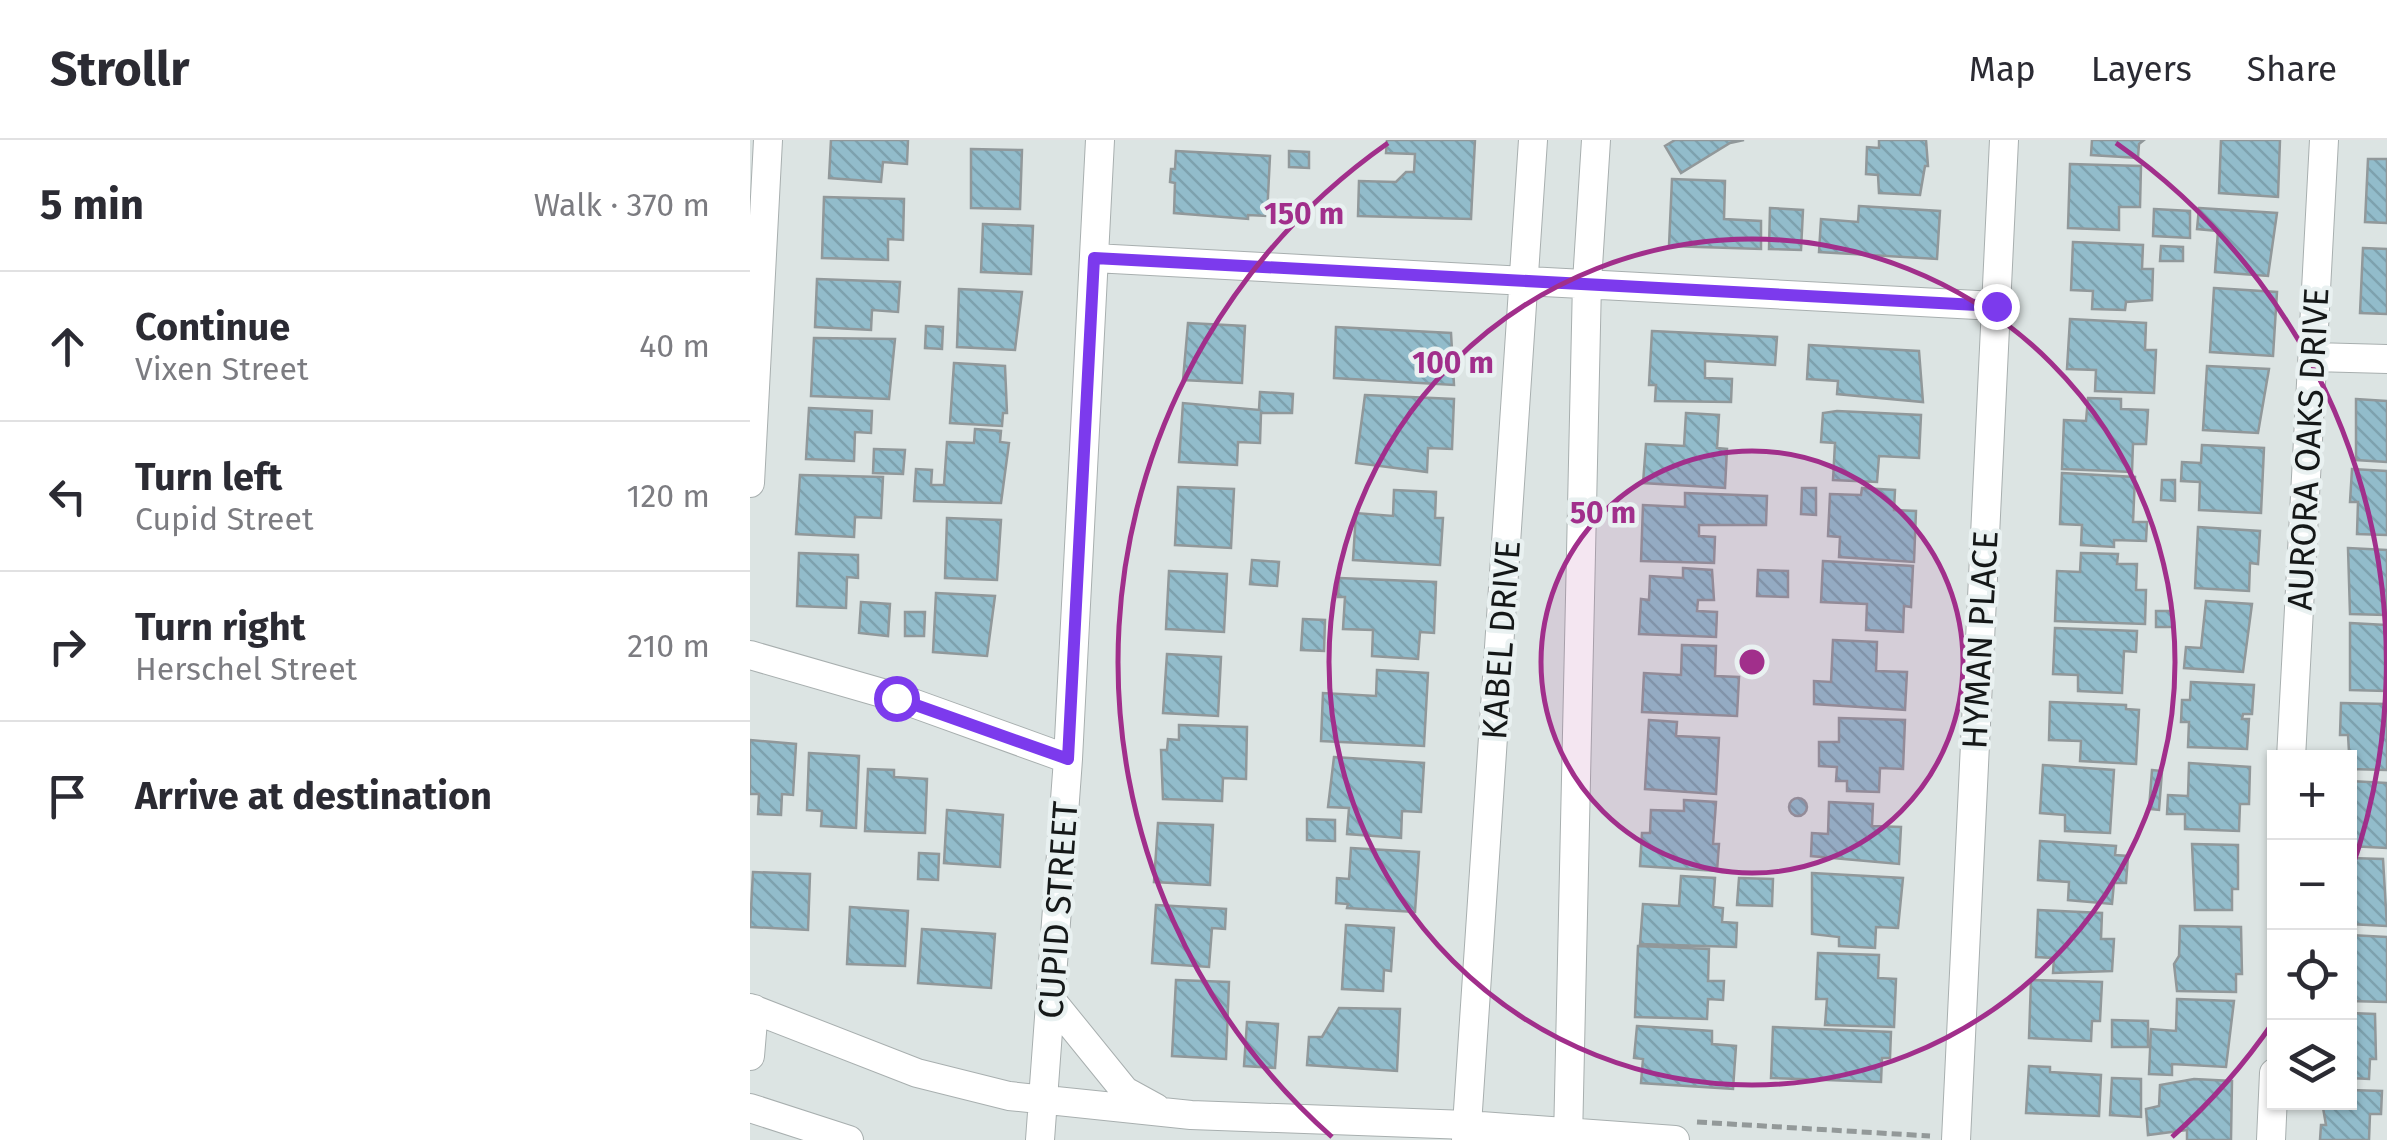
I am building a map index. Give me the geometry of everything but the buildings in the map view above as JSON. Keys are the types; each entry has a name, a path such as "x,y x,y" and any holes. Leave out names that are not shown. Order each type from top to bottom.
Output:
{"street":[{"path":"750,483 768,140"},
{"name":"CUPID STREET","path":"1040,1140 1046,1100 1068,759 1100,140"},
{"name":"KABEL DRIVE","path":"1467,1133 1533,140"},
{"path":"1568,1136 1588,282 1596,140"},
{"name":"HYMAN PLACE","path":"1942,1138 2004,140"},
{"name":"AURORA OAKS DRIVE","path":"2292,750 2324,140"},
{"path":"1094,258 1996,306"},
{"path":"2313,357 2387,359"},
{"path":"750,656 896,698 1068,759"},
{"path":"1052,1001 1124,1091 1166,1113"},
{"path":"750,1056 752,1008 917,1073 1009,1096 1166,1113 1467,1133 1675,1140"},
{"path":"750,1108 849,1140"},
{"path":"2271,1140 2272,1110"}],"path":[{"path":"1735,1124 1942,1138"}],"route":[{"path":"896,698 1068,759 1094,258 1996,306"}]}
